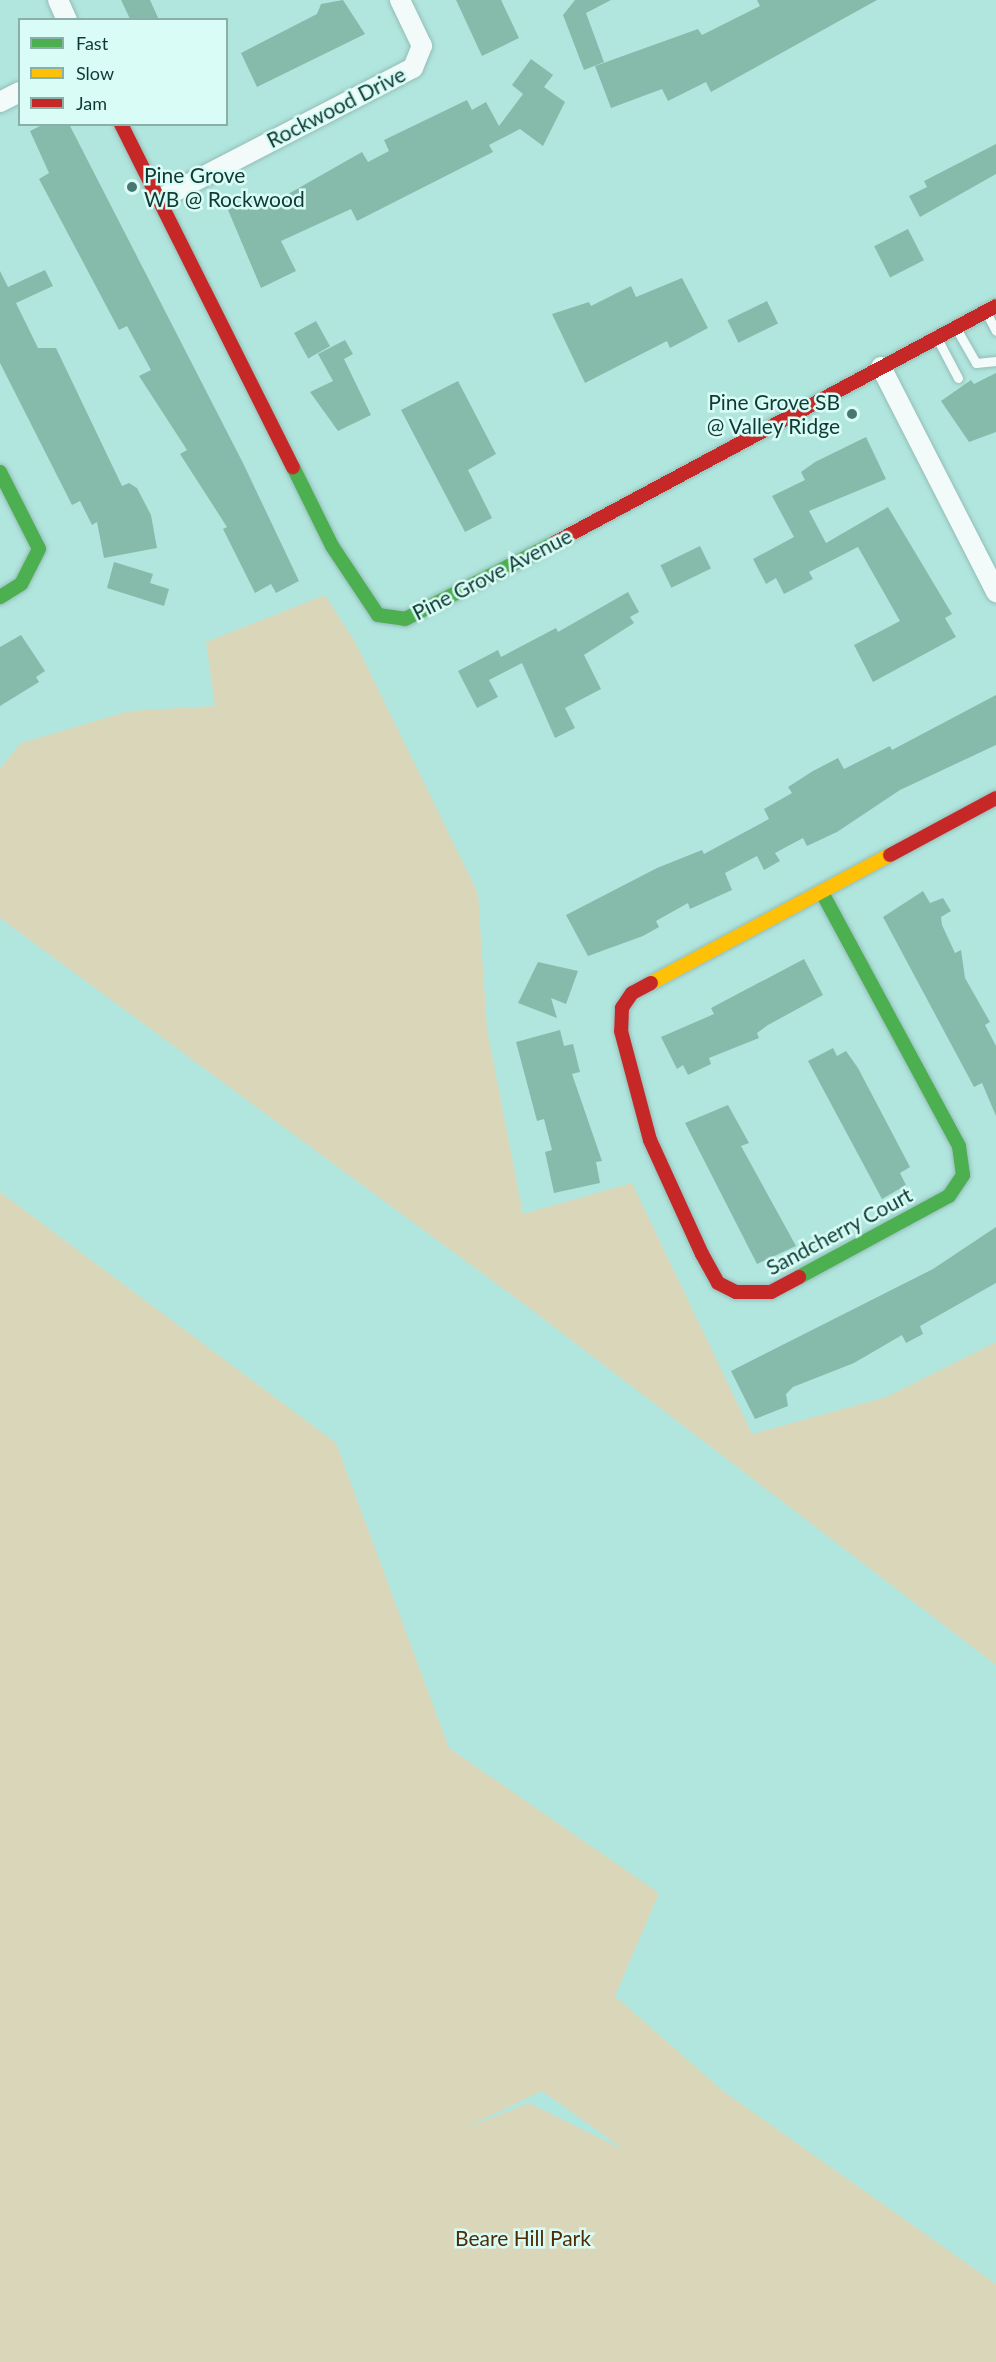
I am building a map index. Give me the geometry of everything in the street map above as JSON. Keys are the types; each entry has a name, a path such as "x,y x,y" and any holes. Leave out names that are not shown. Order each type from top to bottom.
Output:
{"street":[{"path":"58,0 66,18"},
{"name":"Rockwood Drive","path":"160,199 413,68 422,46 400,0"},
{"path":"0,102 18,93"},
{"name":"Pine Grove Avenue","path":"122,126 332,546 378,615 405,619 441,604 991,309"},
{"path":"881,368 996,592"},
{"path":"0,472 39,549 21,584 0,597"},
{"name":"Sandcherry Court","path":"823,894 959,1146 963,1175 949,1196 771,1292 736,1292 718,1283 702,1254 650,1140 621,1031 622,1008 632,993 823,894 996,798"}],"lane":[{"path":"991,309 996,331"},
{"path":"956,328 976,363 996,361"},
{"path":"937,338 958,378"}],"green space":[{"path":"325,595 355,642 478,893 487,1029 523,1214 632,1183 752,1434 886,1397 996,1342 996,1665 532,1310 0,918 0,768 21,743 129,711 215,706 206,642"},
{"name":"Beare Hill Park","path":"0,1192 336,1443 449,1748 659,1893 615,1996 723,2091 996,2284 996,2362 0,2362","holes":["542,2091 622,2148 529,2103 461,2130"]}],"building":[{"path":"121,0 150,0 158,18 130,18"},
{"path":"343,0 365,34 257,87 241,53 317,14 321,4"},
{"path":"456,0 501,0 519,38 482,56"},
{"path":"575,0 611,0 586,13 604,62 584,70 563,15"},
{"path":"757,0 877,0 711,92 706,82 668,101 662,89 611,108 595,66 698,29 702,35 760,6"},
{"path":"531,59 553,75 544,87 565,102 543,146 520,129 489,145 493,152 357,221 351,209 281,241 296,271 261,288 228,210 261,194 267,206 362,152 368,162 389,151 384,140 467,100 472,110 486,102 499,126 523,94 512,85"},
{"path":"40,126 70,126 243,463 299,581 276,593 271,584 255,593 223,529 227,527 180,454 187,450 139,376 151,370 127,326 119,330 39,179 49,173 30,131"},
{"path":"996,144 996,174 920,217 909,196 927,187 924,181"},
{"path":"908,229 924,260 890,277 874,246"},
{"path":"45,270 53,286 16,303 38,348 56,348 122,486 129,483 137,488 151,515 157,548 104,558 97,522 92,525 80,501 72,505 0,363 0,271 8,287"},
{"path":"682,278 708,328 670,348 667,341 585,383 552,314 589,302 591,306 631,286 636,297"},
{"path":"767,301 778,323 738,343 727,320"},
{"path":"316,321 330,346 308,358 294,333"},
{"path":"345,340 353,354 344,359 371,415 338,431 310,392 333,381 318,354"},
{"path":"996,373 996,432 969,442 941,401 971,380 974,384"},
{"path":"458,381 496,454 468,470 492,518 465,532 401,410"},
{"path":"866,437 886,479 809,511 826,543 888,507 952,614 945,618 956,637 873,682 854,645 900,621 858,547 809,572 813,579 784,594 776,578 766,584 753,559 794,537 772,496 805,480 801,472 815,462"},
{"path":"700,546 711,568 671,588 660,565"},
{"path":"114,562 153,574 150,583 169,589 164,606 107,588"},
{"path":"628,592 639,612 630,617 634,623 584,655 601,689 565,708 575,728 555,738 522,663 489,680 498,697 477,708 458,671 498,650 501,657 556,628 558,632"},
{"path":"21,635 45,671 36,677 39,682 0,706 0,647"},
{"path":"996,695 996,745 900,790 837,832 807,846 803,838 775,853 780,861 764,870 757,856 725,873 732,890 690,909 688,903 656,921 659,927 643,936 588,956 566,915 657,868 702,850 704,854 769,819 764,809 792,793 788,787 838,758 844,769 890,746 892,750"},
{"path":"923,891 930,903 943,898 951,911 941,917 942,925 955,953 961,950 965,978 990,1022 985,1025 996,1046 996,1116 982,1083 974,1087 883,917"},
{"path":"804,959 823,995 768,1025 757,1033 759,1038 709,1058 711,1064 688,1075 683,1065 677,1069 661,1037 714,1014 711,1008"},
{"path":"538,962 578,971 566,1004 551,998 557,1018 518,1003"},
{"path":"560,1030 564,1046 573,1044 580,1072 572,1074 602,1161 596,1162 600,1183 554,1193 545,1152 552,1150 544,1119 537,1121 516,1042"},
{"path":"833,1048 837,1056 846,1051 858,1068 910,1167 900,1173 906,1185 882,1199 808,1061"},
{"path":"728,1105 749,1143 741,1146 796,1246 757,1264 685,1123"},
{"path":"996,1227 996,1283 920,1326 923,1334 906,1343 902,1335 854,1363 793,1387 786,1394 788,1406 755,1419 731,1371 933,1269"}],"traffic: fast":[{"path":"293,467 332,546 378,615 405,619 556,542"},
{"path":"0,472 39,549 21,584 0,597"},
{"path":"799,1277 949,1196 963,1175 959,1146 823,894"}],"traffic: slow":[{"path":"651,983 890,855"}],"traffic: jam":[{"path":"122,126 293,467"},
{"path":"556,542 996,306"},
{"path":"890,855 996,798"},
{"path":"651,983 632,993 622,1008 621,1031 650,1140 702,1254 718,1283 736,1292 771,1292 799,1277"}],"place":[{"name":"Pine Grove WB @ Rockwood","path":"132,187"},
{"name":"Pine Grove SB @ Valley Ridge","path":"852,414"}]}
